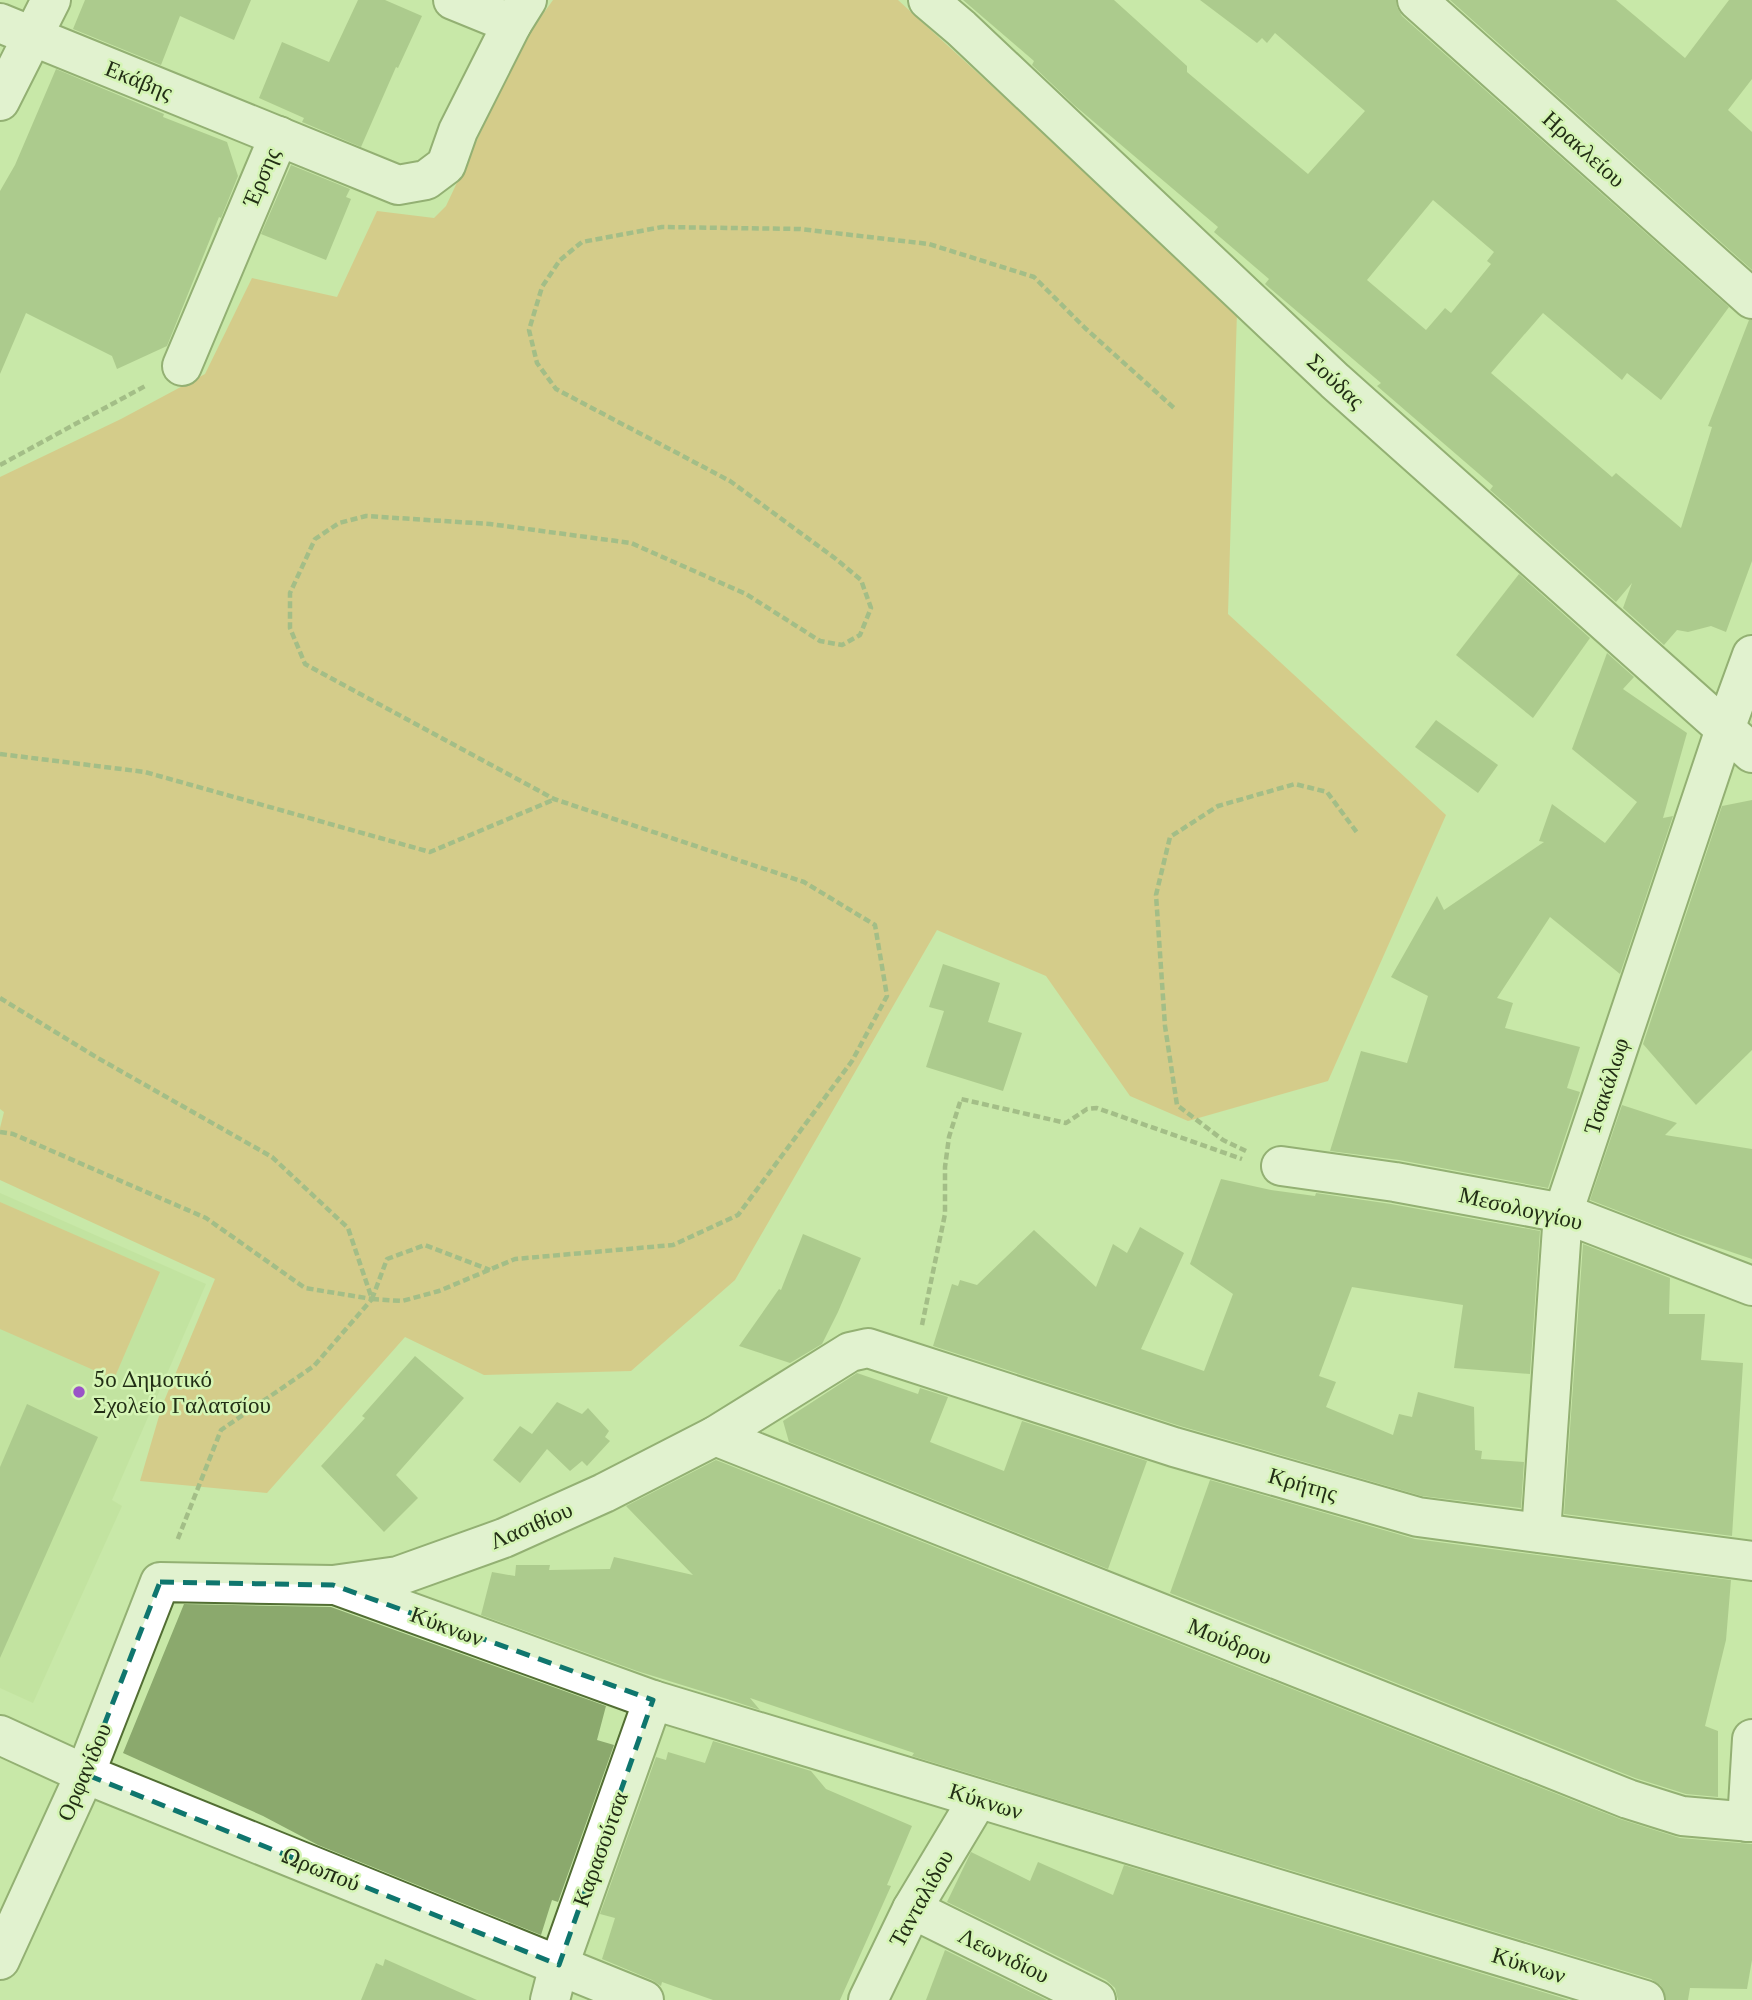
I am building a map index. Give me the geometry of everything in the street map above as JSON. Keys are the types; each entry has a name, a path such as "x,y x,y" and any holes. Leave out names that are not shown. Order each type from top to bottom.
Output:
{"street":[{"path":"0,101 16,30 51,0"},
{"path":"453,0 520,12"},
{"name":"Σούδας","path":"928,0 964,14 1335,381 1738,741"},
{"name":"Ηρακλείου","path":"1417,0 1752,299"},
{"name":"Έρσης","path":"182,366 279,136 398,185 426,180 446,165 458,131 520,12"},
{"name":"Εκάβης","path":"16,30 279,136"},
{"name":"Τσακάλωφ","path":"1541,1533 1563,1213 1738,741 1752,655"},
{"name":"Μεσολογγίου","path":"1280,1166 1395,1182 1563,1213 1752,1286"},
{"name":"Κρήτης","path":"868,1348 1174,1447 1418,1517 1752,1561"},
{"name":"Λασιθίου","path":"160,1582 333,1584 398,1576 503,1538 604,1493 715,1436 850,1352 868,1348"},
{"name":"Μούδρου","path":"715,1436 1628,1799 1682,1816 1750,1822"},
{"name":"Ορφανίδου","path":"0,1960 85,1774 160,1582"},
{"name":"Κύκνων","path":"333,1584 653,1700 1645,2000"},
{"name":"Καρασούτσα","path":"555,1983 653,1700"},
{"name":"Ωρωπού","path":"0,1735 555,1983 644,2000"},
{"path":"1750,1822 1752,1739"},
{"name":"Τανταλίδου","path":"868,2000 912,1909 978,1799"},
{"name":"Λεωνιδίου","path":"912,1909 1096,2000"}],"path":[{"path":"0,1132 13,1134 206,1218 305,1288 372,1299 402,1301 439,1291 515,1259 673,1245 738,1215 852,1061 887,996 875,925 804,883 554,799 305,664 290,628 290,593 315,539 339,523 366,516 490,524 631,543 746,594 820,641 842,645 860,635 871,608 860,580 836,559 730,481 556,389 537,363 529,330 542,286 560,260 582,242 662,227 800,229 929,244 1034,277 1085,328 1174,408"},
{"path":"0,466 182,366"},
{"path":"0,754 145,772 430,852 554,799"},
{"path":"1280,1166 1223,1140 1177,1105 1165,1026 1156,895 1170,836 1218,806 1295,783 1327,792 1358,834"},
{"path":"0,998 96,1057 272,1157 348,1228 372,1299"},
{"path":"919,1365 923,1312 945,1214 945,1167 949,1136 961,1100 1066,1123 1087,1109 1097,1108 1229,1156 1267,1166 1280,1166"},
{"path":"160,1582 220,1430 314,1366 372,1299 387,1259 425,1245 490,1270"}],"highlighted area":[{"path":"160,1582 333,1585 653,1700 559,1965 85,1774"}],"shaded area":[{"path":"553,0 898,0 1237,311 1228,614 1446,815 1328,1081 1188,1121 1130,1096 1046,976 937,930 735,1280 631,1371 484,1375 405,1337 267,1493 140,1481 162,1406 215,1279 0,1180 0,1128 4,1112 0,1109 0,477 121,419 205,374 252,278 337,297 377,211 434,218 446,206 523,42"},
{"name":"5ο Δημοτικό Σχολείο Γαλατσίου","path":"0,1193 206,1284 112,1500 122,1506 33,1703 0,1688"},
{"path":"0,1202 160,1272 114,1379 0,1329"}],"building":[{"path":"85,0 251,0 234,40 180,16 161,65 73,29"},
{"path":"358,0 385,0 422,16 361,147 302,122 304,118 259,98 282,42 329,62"},
{"path":"963,0 1114,0 1187,66 1187,72 1308,174 1365,111 1275,33 1267,43 1262,38 1257,43 1200,0 1396,0 1402,16 1729,307 1661,400 1627,373 1622,380 1543,313 1491,373 1612,477 1616,473 1681,528 1712,427 1708,426 1749,320 1752,320 1752,561 1726,632 1711,626 1688,632 1677,630 1664,645 1623,608 1632,583 1616,602 1490,490 1493,486 1377,386 1381,383 1265,284 1269,279 1214,232 1218,227 1074,105 1032,65 1034,61","holes":["1433,200 1494,252 1487,261 1491,264 1451,313 1445,308 1426,330 1367,280"]},
{"path":"1450,0 1616,0 1685,58 1729,0 1752,0 1752,79 1728,110 1752,132 1752,270"},
{"path":"56,69 164,114 163,117 227,142 238,176 167,346 117,369 112,356 26,313 0,374 0,191 15,165"},
{"path":"291,165 350,189 346,197 351,199 326,260 261,234"},
{"path":"1519,574 1590,638 1533,718 1456,655"},
{"path":"1607,653 1634,677 1623,689 1687,733 1663,818 1673,816 1620,974 1550,917 1497,998 1513,1003 1505,1028 1580,1047 1567,1088 1580,1092 1548,1188 1399,1160 1330,1151 1361,1051 1407,1063 1428,996 1391,977 1437,896 1444,910 1544,842 1539,841 1552,804 1605,843 1637,802 1572,749"},
{"path":"1436,720 1498,765 1478,793 1415,747"},
{"path":"1752,800 1752,1050 1696,1105 1643,1044 1722,806"},
{"path":"943,964 1000,983 988,1022 1022,1033 1003,1091 926,1067 944,1011 929,1007"},
{"path":"1622,1105 1677,1123 1665,1135 1752,1149 1752,1259 1590,1200"},
{"path":"1221,1179 1271,1190 1315,1196 1316,1193 1391,1204 1540,1231 1530,1374 1454,1368 1463,1305 1352,1287 1319,1376 1336,1382 1326,1407 1393,1435 1399,1414 1412,1417 1418,1392 1474,1407 1475,1450 1482,1451 1481,1459 1524,1462 1521,1508 1422,1496 1180,1426 933,1346 952,1284 958,1286 960,1280 977,1285 1034,1230 1096,1287 1113,1244 1127,1253 1140,1227 1184,1253 1141,1349 1204,1371 1233,1294 1190,1264"},
{"path":"803,1234 861,1258 822,1344 790,1363 739,1346 779,1289 781,1290"},
{"path":"1583,1244 1670,1278 1669,1314 1705,1314 1701,1360 1743,1363 1732,1536 1564,1514"},
{"path":"415,1356 464,1398 396,1475 418,1498 384,1532 321,1466 365,1418 362,1416"},
{"path":"857,1373 918,1394 920,1388 948,1397 930,1442 1004,1471 1022,1421 1147,1461 1108,1569 789,1442 783,1421"},
{"path":"557,1402 582,1414 588,1408 609,1431 605,1437 610,1441 587,1466 582,1461 570,1471 547,1449 520,1483 493,1460 520,1426 532,1434"},
{"path":"27,1404 98,1437 0,1658 0,1467"},
{"path":"716,1460 1620,1819 1680,1838 1752,1844 1752,1960 1747,1989 1690,1988 1688,2000 1666,2000 1661,1986 1651,1979 912,1756 914,1753 750,1698 760,1710 637,1671 481,1615 492,1572 515,1576 516,1565 550,1565 549,1570 610,1569 614,1557 693,1575 626,1506"},
{"path":"1210,1480 1415,1539 1731,1580 1726,1640 1705,1726 1718,1731 1718,1797 1686,1794 1635,1778 1170,1593"},
{"path":"184,1604 331,1607 606,1706 597,1740 614,1745 558,1902 552,1900 541,1935 318,1845 263,1816 123,1753"},
{"path":"713,1741 811,1771 826,1789 912,1826 887,1885 891,1886 840,2000 713,2000 662,1982 661,1986 602,1959 615,1918 600,1914 656,1757 666,1760 668,1752 705,1763"},
{"path":"971,1852 1030,1881 1038,1862 1113,1895 1124,1865 1569,2000 1118,2000 1115,1988 1106,1980 947,1902"},
{"path":"945,1950 1047,2000 926,2000"},
{"path":"385,1959 477,2000 361,2000 376,1963 383,1966"}],"place":[{"name":"5ο Δημοτικό Σχολείο Γαλατσίου","path":"79,1392"}]}
